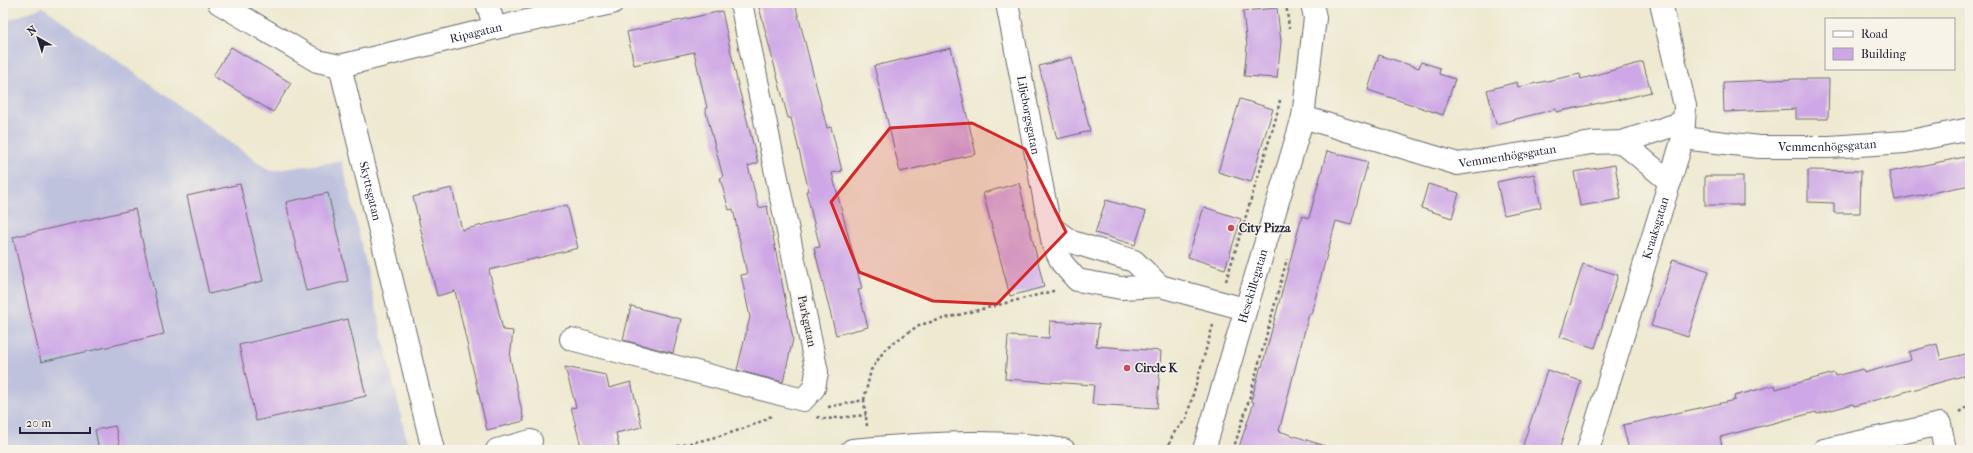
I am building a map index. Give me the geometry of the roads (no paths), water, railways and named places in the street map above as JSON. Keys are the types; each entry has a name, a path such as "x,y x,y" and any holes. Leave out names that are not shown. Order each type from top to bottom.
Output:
{"street":[{"path":"219,3 317,61 340,66"},
{"path":"487,3 495,28"},
{"name":"Ripagatan","path":"340,66 495,28 612,3"},
{"name":"Parkgatan","path":"571,339 807,408 814,388 817,372 741,3"},
{"name":"Liljeborgsgatan","path":"1007,3 1053,244 1062,262 1077,280 1121,288 1160,286"},
{"name":"Hesekillegatan","path":"1204,450 1244,309 1303,117 1315,18 1312,3"},
{"name":"Kraaksgatan","path":"1588,450 1670,182 1684,130 1685,106 1661,3"},
{"name":"Skyttsgatan","path":"340,66 433,450"},
{"name":"Vemmenhögsgatan","path":"1303,117 1458,164 1592,143 1622,142 1684,130 1760,147 1829,147 1905,142 1970,129"},
{"path":"1622,142 1670,182"},
{"path":"1050,226 1072,242 1134,261 1160,286 1244,309"},
{"path":"1824,450 1940,424 1945,450"},
{"path":"497,450 531,441"},
{"path":"861,449 937,443 1034,445 1064,450"}],"place":[{"name":"City Pizza","path":"1231,228"},
{"name":"Circle K","path":"1127,368"}]}
